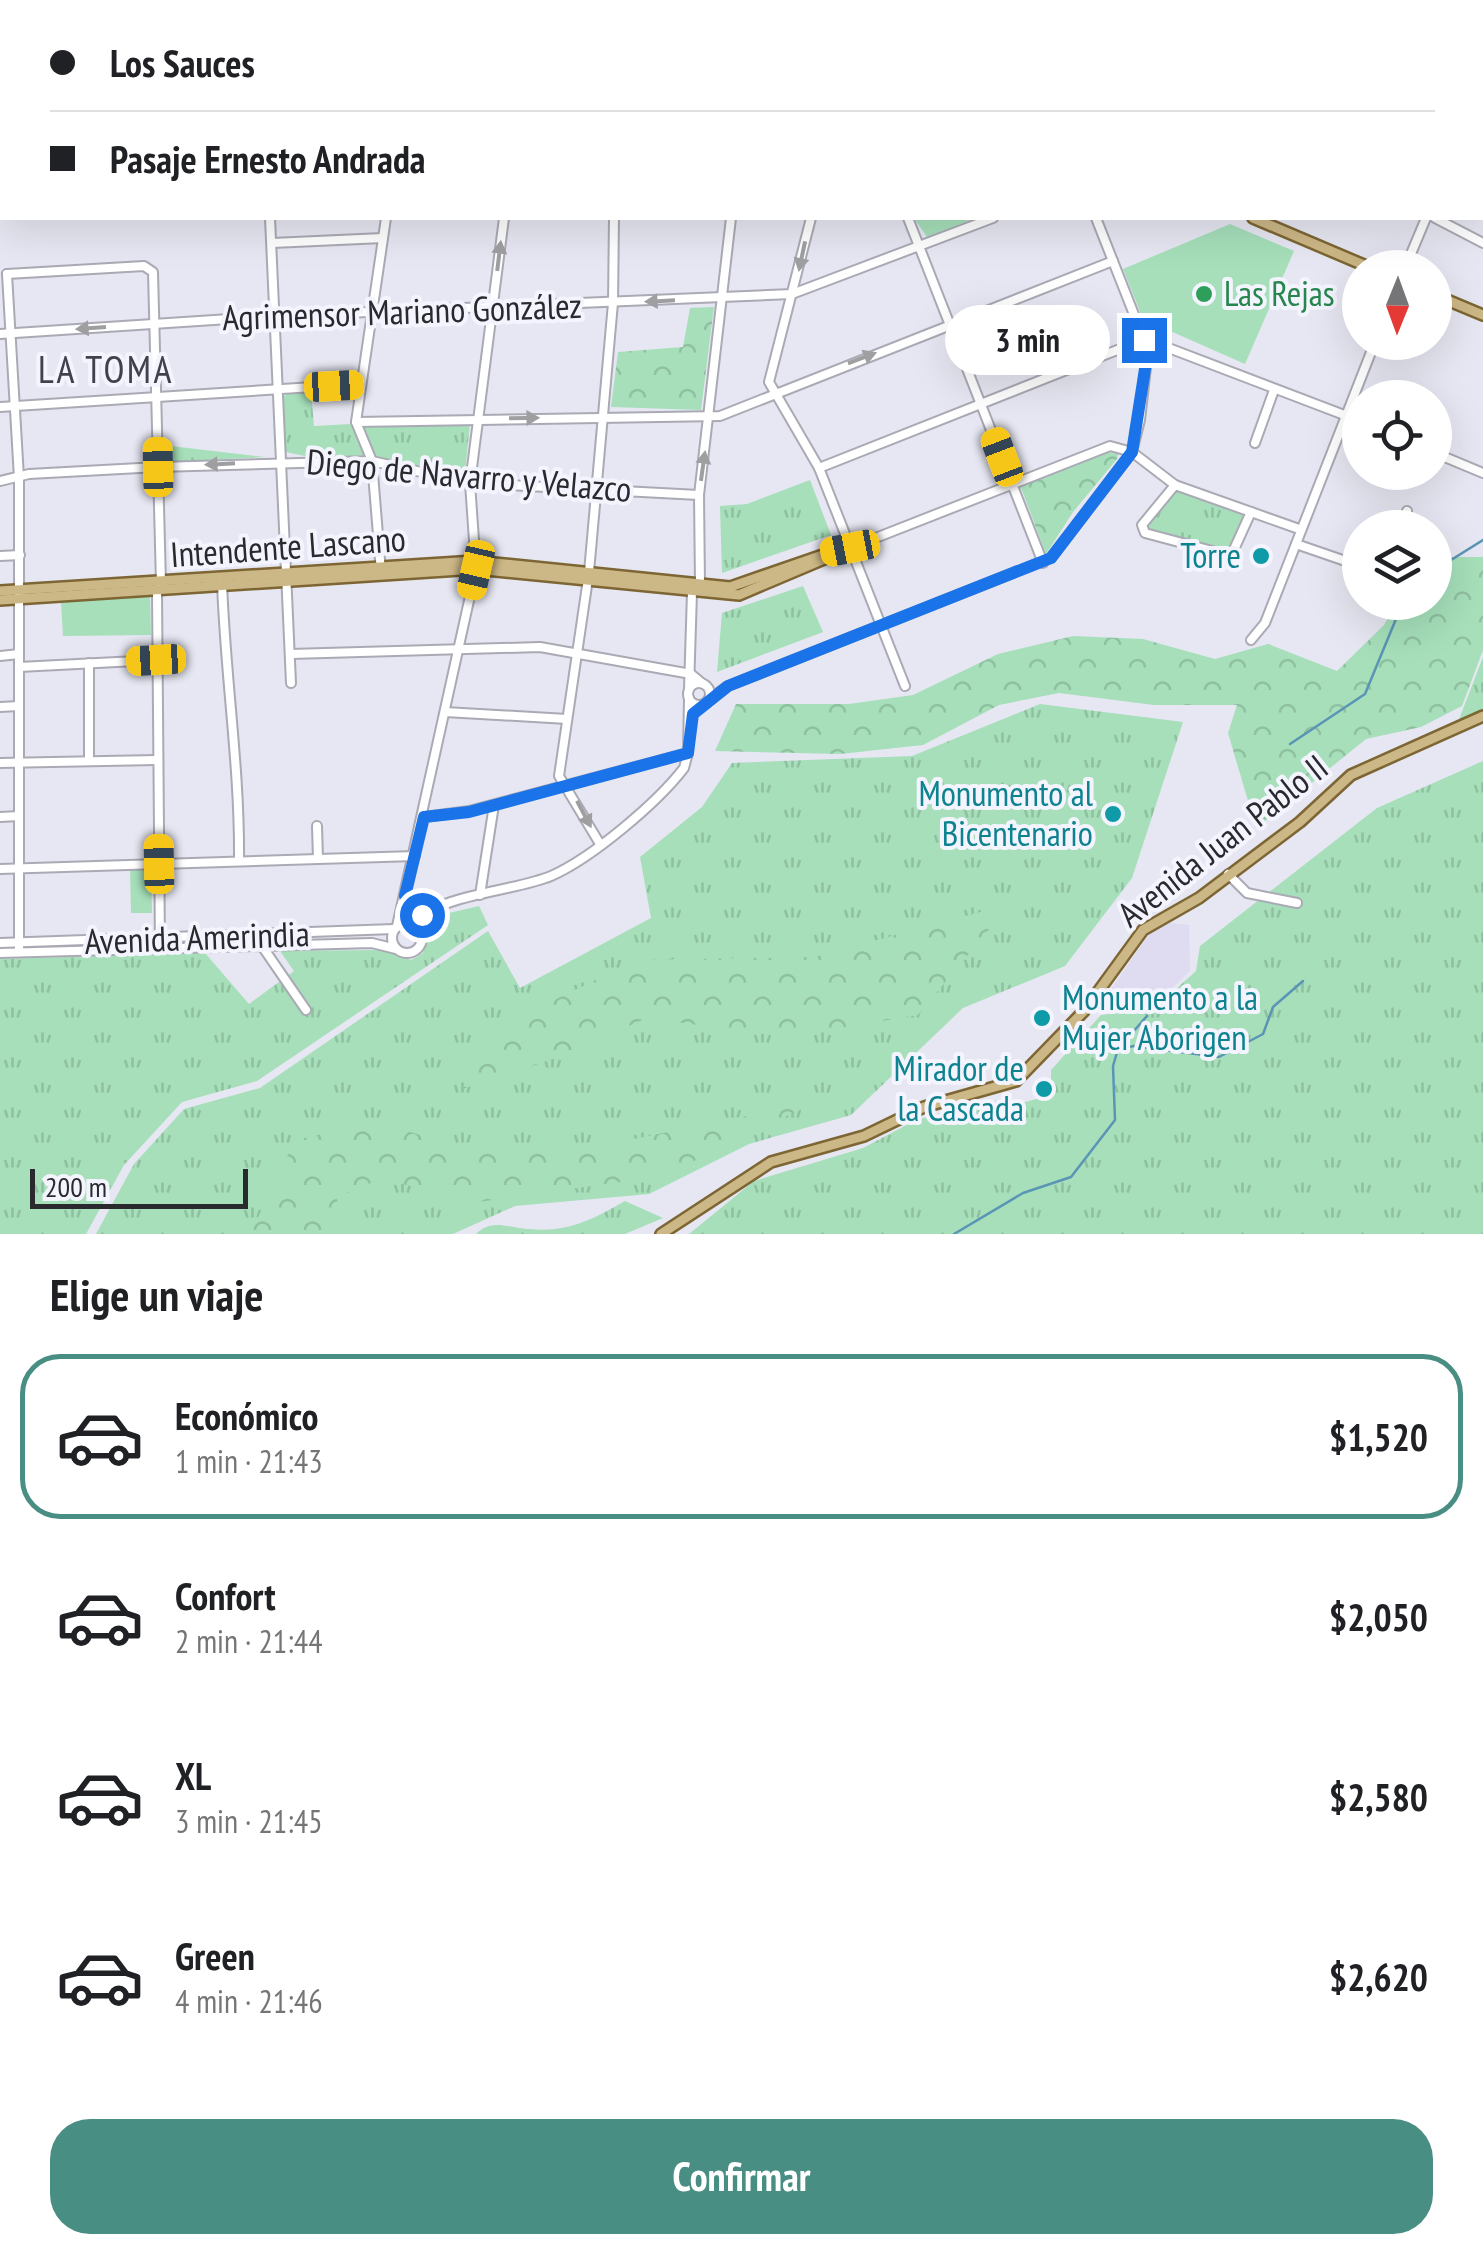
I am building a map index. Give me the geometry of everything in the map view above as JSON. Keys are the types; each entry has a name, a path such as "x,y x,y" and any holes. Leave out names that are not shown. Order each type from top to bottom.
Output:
{"main road":[{"path":"1258,220 1342,256"},
{"path":"1452,301 1483,315"},
{"name":"Intendente Lascano","path":"0,600 19,595 475,565 696,588 736,586 816,554 850,548"},
{"name":"Intendente Lascano","path":"0,591 19,595"},
{"name":"Avenida Juan Pablo II","path":"661,1234 772,1162 864,1136 910,1112 988,1091 1024,1076 1084,1011 1144,930 1186,906 1300,822 1351,775 1483,716"}],"street":[{"path":"270,220 291,682"},
{"path":"381,572 372,461 356,422 386,220"},
{"path":"396,949 392,942 424,817 475,565 470,483 504,220"},
{"path":"600,844 559,776 588,577 613,303 614,220"},
{"path":"395,928 480,895 548,877 600,844 678,775 688,753 699,495 732,220"},
{"path":"810,220 792,294 784,306 768,382 771,393 819,468 905,686"},
{"path":"909,220 1043,562"},
{"name":"Agrimensor Mariano González","path":"0,334 275,316 792,294 988,220"},
{"path":"689,723 706,702 728,686 1051,558 1132,452 1148,350 1097,220"},
{"path":"1413,250 1425,220"},
{"path":"1440,220 1483,242"},
{"path":"272,243 383,238"},
{"path":"356,422 710,417 1113,261"},
{"path":"0,263 8,274 20,555 19,947 0,952"},
{"path":"8,274 150,267 157,396 160,944 372,943 414,952 430,912"},
{"path":"819,468 1144,340 1342,416"},
{"path":"0,406 361,384"},
{"path":"1255,443 1274,390"},
{"path":"1251,640 1265,623 1342,426"},
{"path":"850,548 1098,448 1132,452 1175,485 1299,528"},
{"path":"1452,459 1483,472"},
{"name":"Diego de Navarro y Velazco","path":"0,481 282,460 372,461 470,483 699,495"},
{"path":"1175,485 1142,525 1144,533 1230,556 1251,512"},
{"path":"1296,544 1342,560"},
{"path":"0,556 20,555"},
{"path":"222,583 228,700 240,799 240,861"},
{"path":"290,654 458,646 578,650 692,674 706,686 706,702"},
{"path":"0,656 19,654"},
{"path":"19,667 156,660"},
{"path":"89,761 90,664"},
{"path":"689,693 706,686 728,686"},
{"path":"689,693 694,704 706,702"},
{"path":"0,707 19,706"},
{"path":"444,712 567,720"},
{"path":"424,817 494,805 688,753"},
{"path":"0,763 157,760"},
{"path":"480,895 494,805"},
{"path":"0,817 19,816"},
{"path":"317,826 318,859"},
{"path":"0,869 415,856"},
{"path":"1228,874 1247,893 1297,903"},
{"path":"405,896 412,924 422,935"},
{"name":"Avenida Amerindia","path":"0,943 19,947 160,944 395,928"},
{"path":"262,946 306,1010"}],"shaded area":[{"path":"1170,923 1189,925 1190,971 1166,994 1143,1002 1103,1001 1150,933"}],"green space":[{"path":"915,220 971,220 927,237"},
{"name":"Las Rejas","path":"1230,224 1294,251 1245,364 1143,319 1123,269"},
{"path":"714,307 701,410 611,407 618,352 683,347 690,308"},
{"path":"290,392 311,392 314,426 352,424 364,455 319,459 286,452 283,397"},
{"path":"470,423 465,472 459,477 375,457 363,431 367,425"},
{"path":"162,445 265,457 167,462"},
{"path":"1105,452 1118,454 1117,459 1073,512 1046,554 1020,485"},
{"path":"810,480 831,535 722,573 720,506 747,504"},
{"path":"1177,490 1244,514 1229,552 1162,536 1147,527"},
{"path":"1452,557 1483,557 1483,650 1462,706 1421,727 1366,739 1256,828 1228,733 1237,705 1154,705 1059,693 999,705 923,745 840,754 715,751 736,704 849,704 913,695 998,654 1073,636 1143,639 1215,659 1268,644 1337,671 1387,620 1452,620"},
{"path":"803,586 823,632 717,672 722,613"},
{"path":"150,596 151,635 63,636 61,602"},
{"path":"1483,657 1483,710 1458,722"},
{"path":"1040,704 1183,722 1132,878 1065,966 963,1008 851,1115 749,1144 649,1194 515,1206 453,1234 96,1234 134,1164 184,1109 260,1088 488,931 520,988 651,918 640,857 702,807 732,763 912,756"},
{"path":"1483,761 1483,1234 689,1234 754,1181 863,1148 916,1120 989,1100 1018,1104 1051,1095 1051,1070 1101,1015 1155,1008 1196,971 1200,946 1377,808"},
{"path":"130,868 151,868 152,913 131,913"},
{"path":"1010,904 918,1015 784,1037 647,1018 553,1059 463,1089 475,1039 636,960 814,957"},
{"path":"479,906 488,925 257,1081 182,1102 124,1165 86,1234 0,1234 0,959 205,953 249,1004 294,971 280,951 384,950 411,960 423,953 432,917"},
{"path":"816,1102 663,1176 478,1202 381,1179 336,1197 349,1234 250,1234 295,1140 376,1122 468,1149 565,1153"},
{"path":"625,1201 663,1218 625,1234 476,1234 494,1225 542,1230 567,1227"}],"waterway":[{"path":"1452,559 1483,540"},
{"path":"1290,744 1365,694 1396,620"},
{"path":"954,1234 1023,1193 1071,1177 1115,1120 1113,1066 1118,1049 1134,1046 1219,1057 1263,1034 1273,1007 1303,981"},
{"path":"1119,1048 1147,1016"}],"place":[{"name":"Las Rejas","path":"1204,294"},
{"name":"Torre","path":"1261,556"},
{"name":"Monumento al Bicentenario","path":"1113,814"},
{"name":"Monumento a la Mujer Aborigen","path":"1042,1018"},
{"name":"Mirador de la Cascada","path":"1044,1089"}],"district":[{"name":"LA TOMA","path":"106,370"}],"route":[{"path":"422,915 411,923 405,896 424,817 469,812 688,753 693,714 728,686 1051,558 1058,543 1132,452 1148,350 1144,340"}]}
